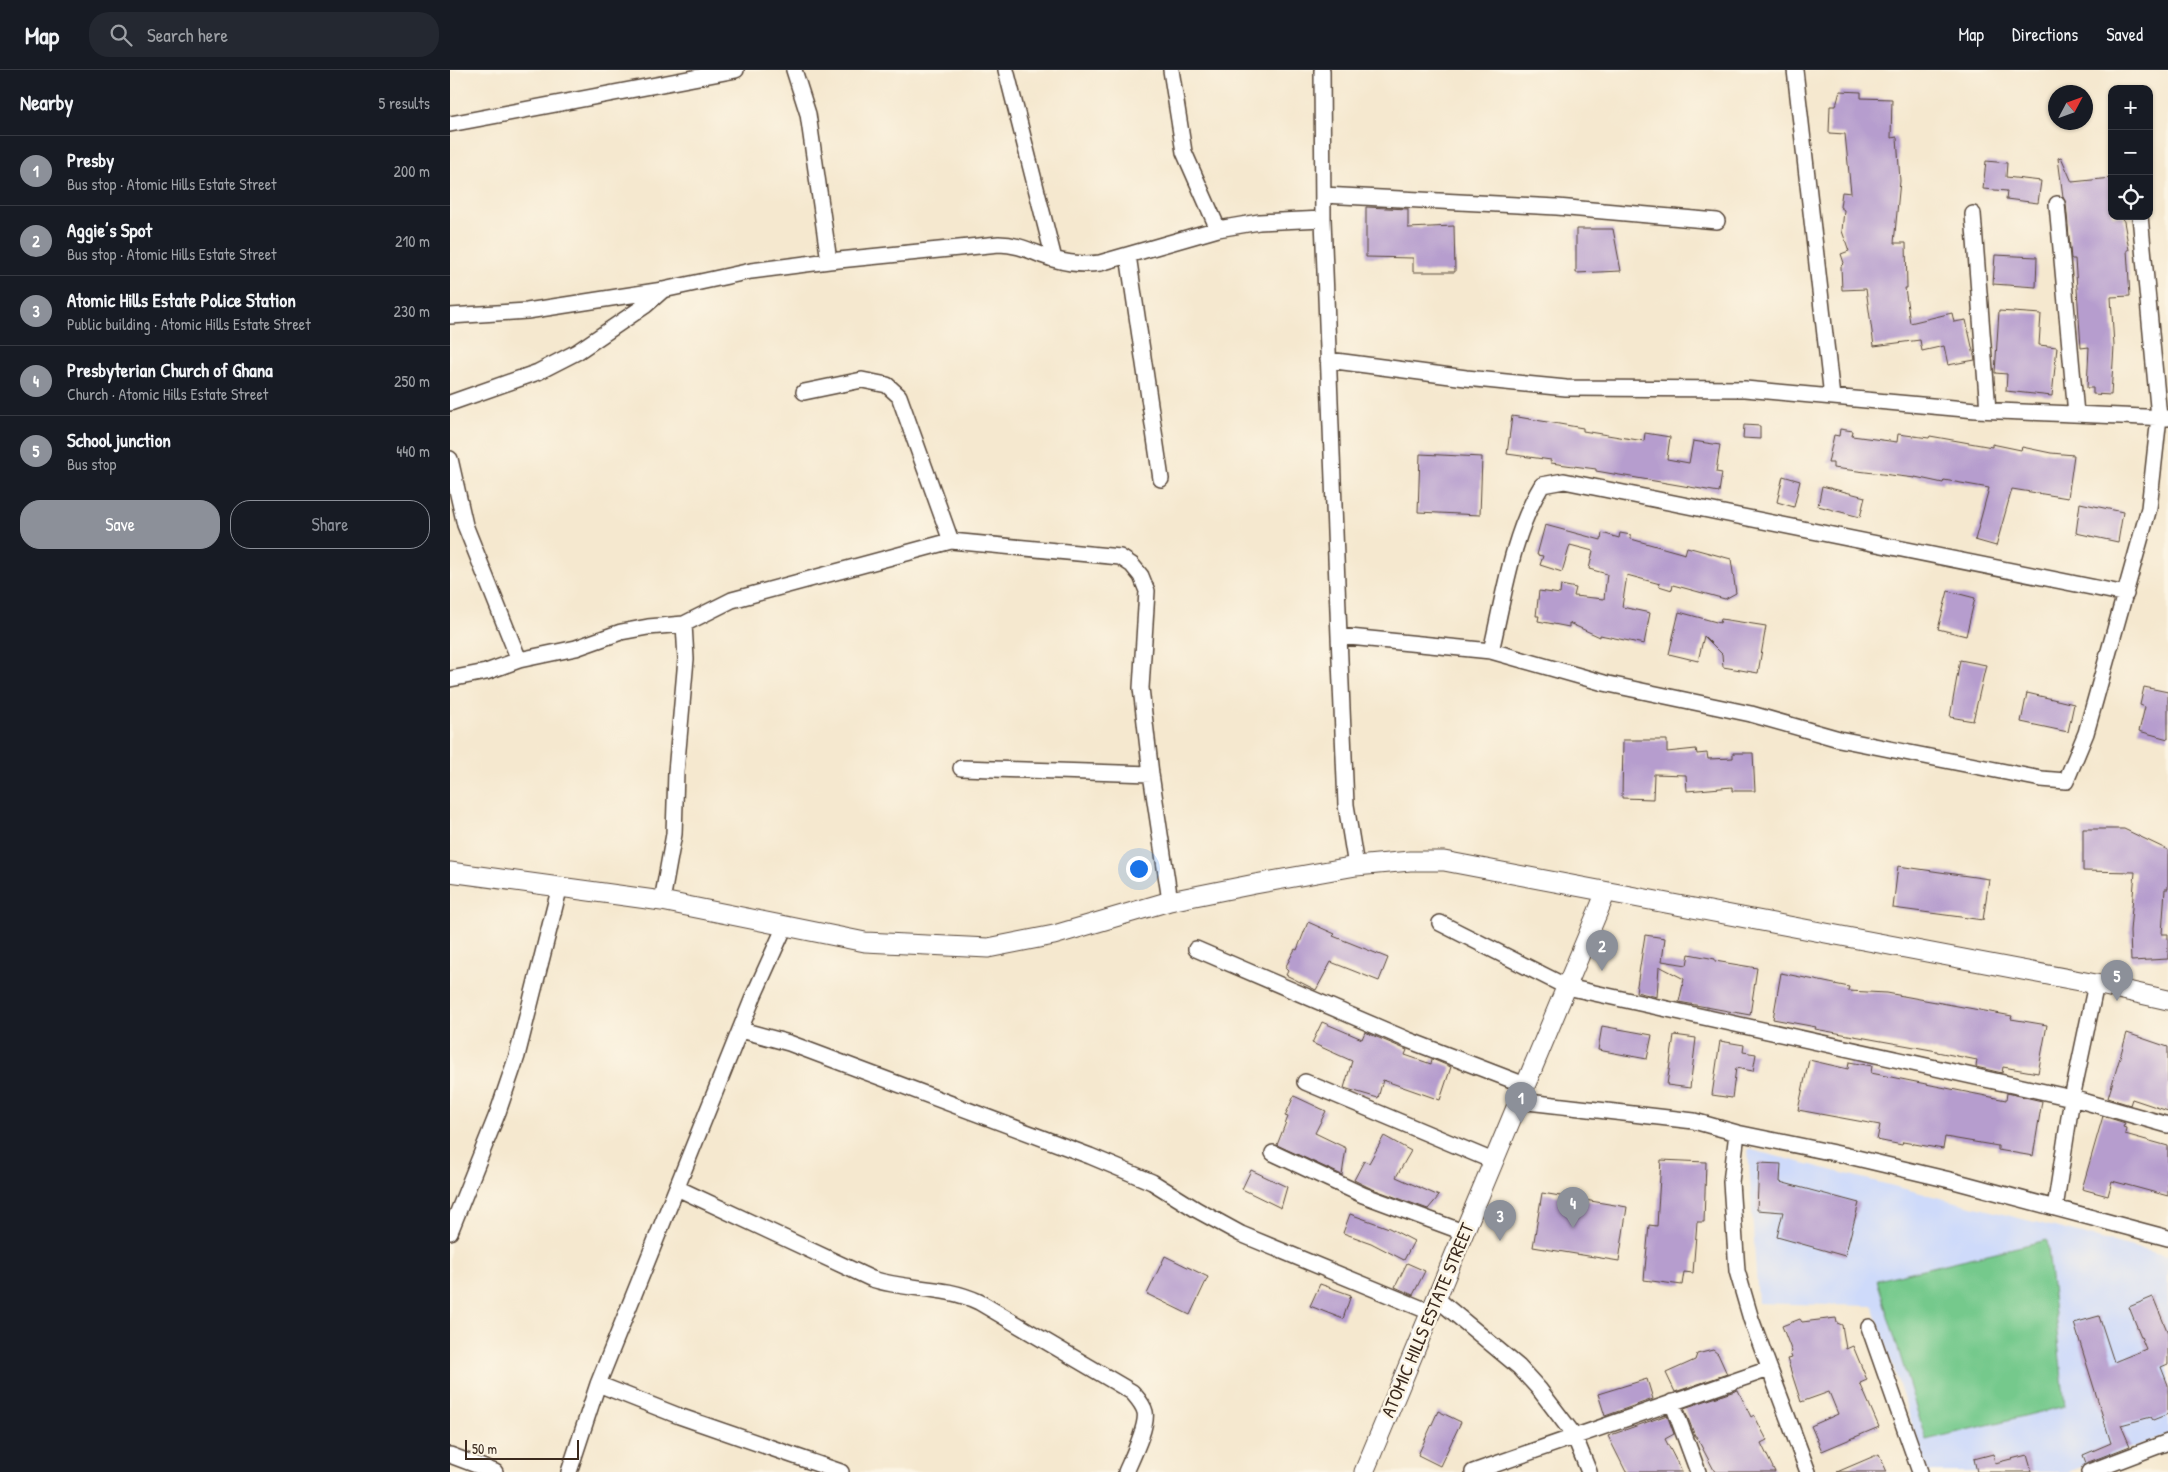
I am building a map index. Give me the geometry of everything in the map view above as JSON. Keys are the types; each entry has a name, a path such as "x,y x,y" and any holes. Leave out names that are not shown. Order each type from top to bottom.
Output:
{"street":[{"path":"450,124 736,70"},
{"path":"794,70 808,114 829,261"},
{"path":"1006,70 1054,259"},
{"path":"1171,70 1184,152 1218,229"},
{"path":"1322,70 1323,218 1346,805 1356,866"},
{"path":"1795,70 1832,397"},
{"path":"1323,195 1557,207 1717,221"},
{"path":"2056,204 2076,414"},
{"path":"1973,214 1988,410"},
{"path":"450,316 526,311 663,290 751,271 999,244 1013,244 1054,259 1089,264 1100,263 1218,229 1259,222 1323,218"},
{"path":"1339,636 1491,651 1604,683 1752,714 1839,739 2041,779 2066,782 2086,733 2126,594 2149,508 2164,417 2140,220"},
{"path":"1128,255 1161,478"},
{"path":"450,403 538,372 569,356 646,305 663,290"},
{"path":"1328,360 1466,378 1566,388 1745,390 1988,410 2164,417"},
{"path":"804,392 862,380 887,385 899,396 951,540"},
{"path":"450,459 458,525 519,660"},
{"path":"1491,651 1519,537 1531,503 1542,485 1564,481 2126,594"},
{"path":"450,679 486,672 519,660 576,648 621,632 648,627 684,624 732,600 951,540 1120,557 1137,570 1147,591 1141,688 1151,774 1170,901"},
{"path":"662,901 674,834 676,772 686,659 684,624"},
{"path":"961,768 1151,774"},
{"path":"450,872 662,901 865,942 988,948 1054,935 1170,901 1356,866 1410,861 1444,862 2096,984 2168,1000"},
{"path":"450,1232 498,1112 517,1056 560,886"},
{"name":"ATOMIC HILLS ESTATE STREET","path":"1364,1472 1606,892"},
{"path":"1440,923 1567,987 2072,1098 2168,1125"},
{"path":"569,1472 598,1384 754,995 785,926"},
{"path":"1196,949 1408,1040 1522,1093 1694,1121 1737,1133 1844,1154 2168,1238"},
{"path":"2055,1208 2072,1098 2096,984"},
{"path":"741,1030 788,1043 1090,1156 1152,1182 1241,1234 1433,1305 1519,1367 1539,1389 1574,1435 1589,1472"},
{"path":"1305,1082 1493,1161"},
{"path":"1737,1133 1731,1182 1737,1271 1751,1319 1808,1472"},
{"path":"1273,1153 1363,1195 1463,1232"},
{"path":"676,1188 872,1279 891,1285 930,1288 962,1294 1132,1392 1141,1402 1145,1413 1142,1428 1126,1472"},
{"path":"1869,1327 1920,1472"},
{"path":"1475,1472 1574,1435 1769,1369"},
{"path":"598,1384 688,1419 841,1472"},
{"path":"1672,1402 1698,1472"},
{"path":"2089,1472 2168,1442"},
{"path":"450,1455 495,1472"}],"shaded area":[{"path":"1748,1149 2168,1256 2168,1434 2068,1472 1928,1472 1873,1306 1758,1303"}],"green space":[{"path":"2047,1240 2065,1406 1926,1440 1877,1280"}],"building":[{"path":"1840,91 1861,92 1861,98 1892,99 1891,138 1897,137 1900,181 1894,243 1906,243 1907,288 1905,288 1910,323 1952,313 1954,322 1966,320 1975,360 1948,365 1944,346 1922,351 1920,340 1874,346 1866,289 1842,290 1841,266 1844,263 1841,254 1849,251 1842,231 1844,210 1840,207 1842,192 1851,193 1845,134 1829,133 1830,106 1836,106"},
{"path":"2061,157 2072,182 2108,178 2108,220 2124,220 2129,250 2127,250 2130,296 2111,297 2114,346 2111,395 2093,394 2093,388 2087,388 2089,347 2081,348 2075,259 2071,259 2066,203 2063,197 2058,158"},
{"path":"1986,161 2007,163 2006,177 2041,181 2038,203 2006,199 2007,191 1983,189"},
{"path":"1366,207 1408,209 1408,228 1454,226 1455,272 1413,272 1413,258 1366,257"},
{"path":"1576,229 1613,229 1621,271 1576,273"},
{"path":"1995,255 2037,257 2036,287 1993,284"},
{"path":"1999,311 2041,314 2039,345 2057,347 2052,396 2006,391 2007,374 1995,373"},
{"path":"1512,416 1583,428 1583,431 1644,441 1645,433 1670,437 1667,459 1689,463 1693,441 1720,445 1716,472 1722,473 1719,492 1596,471 1596,469 1551,463 1551,460 1507,454"},
{"path":"1744,425 1760,426 1760,439 1743,438"},
{"path":"1840,429 1853,431 1852,436 1897,442 1898,434 1929,438 1930,436 1992,447 1992,444 2021,450 2022,447 2051,453 2074,455 2068,498 2012,489 1996,546 1975,540 1989,488 1944,480 1943,483 1915,477 1833,468 1833,463 1828,463 1834,435 1839,436"},
{"path":"1420,454 1482,457 1480,515 1418,512"},
{"path":"1783,476 1800,481 1794,507 1777,502"},
{"path":"1822,486 1865,497 1860,517 1818,506"},
{"path":"2080,503 2123,512 2118,542 2076,533"},
{"path":"1545,525 1601,540 1602,533 1619,538 1620,533 1631,535 1631,539 1685,554 1687,547 1731,559 1736,593 1725,599 1673,585 1672,590 1659,586 1660,584 1627,575 1622,607 1650,613 1644,644 1600,635 1600,637 1569,623 1569,627 1538,621 1539,616 1536,616 1539,591 1560,594 1561,585 1576,588 1574,596 1604,599 1607,574 1589,569 1593,551 1570,545 1562,572 1540,565 1543,556 1537,555"},
{"path":"1948,591 1975,598 1966,636 1938,629"},
{"path":"1679,612 1720,623 1721,619 1766,626 1758,673 1723,667 1722,654 1704,636 1698,661 1669,654"},
{"path":"1960,660 1986,665 1973,721 1950,717"},
{"path":"2144,687 2168,692 2168,739 2139,731 2145,707 2140,705"},
{"path":"2027,693 2074,704 2068,732 2021,722"},
{"path":"1623,740 1667,740 1667,752 1696,749 1697,754 1707,753 1708,759 1733,758 1733,753 1753,753 1755,791 1732,791 1732,787 1687,791 1686,775 1654,774 1653,799 1622,798"},
{"path":"2083,829 2124,829 2168,850 2168,889 2165,889 2162,934 2168,934 2168,959 2131,961 2130,931 2135,872 2083,871"},
{"path":"1898,866 1989,879 1983,920 1893,908"},
{"path":"1308,922 1335,934 1333,936 1388,958 1379,981 1331,962 1316,990 1286,975 1288,971 1285,968 1295,949 1297,950"},
{"path":"1645,935 1665,938 1662,961 1687,965 1689,954 1715,959 1715,961 1757,968 1750,1015 1679,1002 1684,979 1659,966 1657,997 1636,992"},
{"path":"1781,973 1849,987 1848,991 1887,993 2012,1016 2011,1019 2047,1025 2038,1073 2003,1067 2002,1073 1976,1067 1977,1060 1815,1029 1816,1027 1773,1019"},
{"path":"1322,1022 1362,1039 1365,1032 1407,1050 1405,1055 1431,1064 1432,1059 1451,1067 1440,1100 1383,1080 1378,1098 1344,1088 1352,1061 1312,1043"},
{"path":"1602,1026 1652,1035 1647,1059 1598,1050"},
{"path":"2127,1033 2168,1047 2168,1111 2132,1099 2130,1105 2108,1098"},
{"path":"1674,1035 1696,1038 1690,1088 1667,1085"},
{"path":"1720,1041 1744,1045 1743,1052 1756,1054 1753,1071 1736,1068 1732,1098 1712,1095"},
{"path":"1809,1060 1848,1069 1849,1062 1872,1066 1871,1073 2006,1100 2007,1093 2042,1101 2033,1156 1998,1150 1998,1146 1945,1137 1943,1149 1903,1142 1902,1145 1877,1140 1880,1125 1798,1110"},
{"path":"1294,1096 1326,1111 1315,1133 1346,1148 1342,1175 1277,1145 1288,1117 1285,1116"},
{"path":"2103,1116 2125,1123 2123,1127 2126,1128 2125,1134 2168,1146 2168,1196 2112,1181 2108,1196 2082,1189"},
{"path":"1384,1136 1411,1151 1396,1177 1439,1196 1428,1209 1370,1188 1354,1180 1364,1161 1369,1163"},
{"path":"1661,1160 1706,1162 1704,1222 1697,1222 1693,1273 1684,1272 1682,1285 1644,1280 1649,1225 1657,1226"},
{"path":"1759,1163 1781,1164 1780,1182 1859,1203 1845,1256 1777,1237 1783,1212 1757,1210"},
{"path":"1251,1170 1287,1187 1281,1208 1242,1189"},
{"path":"1542,1193 1627,1207 1619,1261 1533,1247"},
{"path":"1350,1214 1389,1228 1414,1241 1404,1260 1371,1243 1343,1233"},
{"path":"1165,1256 1208,1277 1190,1315 1147,1294"},
{"path":"1407,1263 1425,1271 1413,1295 1395,1287"},
{"path":"1320,1284 1351,1295 1343,1319 1310,1306"},
{"path":"2153,1297 2168,1333 2168,1364 2161,1367 2168,1385 2168,1414 2153,1420 2151,1417 2121,1425 2130,1446 2086,1463 2083,1455 2111,1443 2074,1323 2099,1316 2114,1362 2146,1349 2129,1307"},
{"path":"1836,1318 1837,1323 1842,1325 1846,1349 1853,1346 1867,1380 1860,1383 1879,1427 1822,1451 1811,1426 1838,1414 1829,1392 1801,1402 1787,1359 1792,1358 1790,1353 1792,1352 1782,1326 1800,1319 1802,1322"},
{"path":"1713,1350 1718,1354 1727,1374 1675,1392 1666,1373 1695,1360 1697,1354"},
{"path":"1647,1379 1653,1399 1605,1416 1598,1394"},
{"path":"1738,1390 1751,1417 1754,1415 1767,1440 1761,1443 1775,1472 1715,1472 1695,1436 1684,1408"},
{"path":"1438,1411 1461,1422 1440,1466 1418,1455"},
{"path":"1667,1415 1674,1434 1665,1439 1682,1472 1626,1472 1608,1436"},
{"path":"1879,1454 1887,1472 1837,1472"},
{"path":"1993,1454 1995,1463 2027,1455 2032,1472 1977,1472 1974,1459"}],"place":[{"name":"Aggie’s Spot","path":"1602,971"},
{"name":"School junction","path":"2117,1001"},
{"name":"Presby","path":"1521,1123"},
{"name":"Presbyterian Church of Ghana","path":"1573,1228"},
{"name":"Atomic Hills Estate Police Station","path":"1500,1241"}]}
